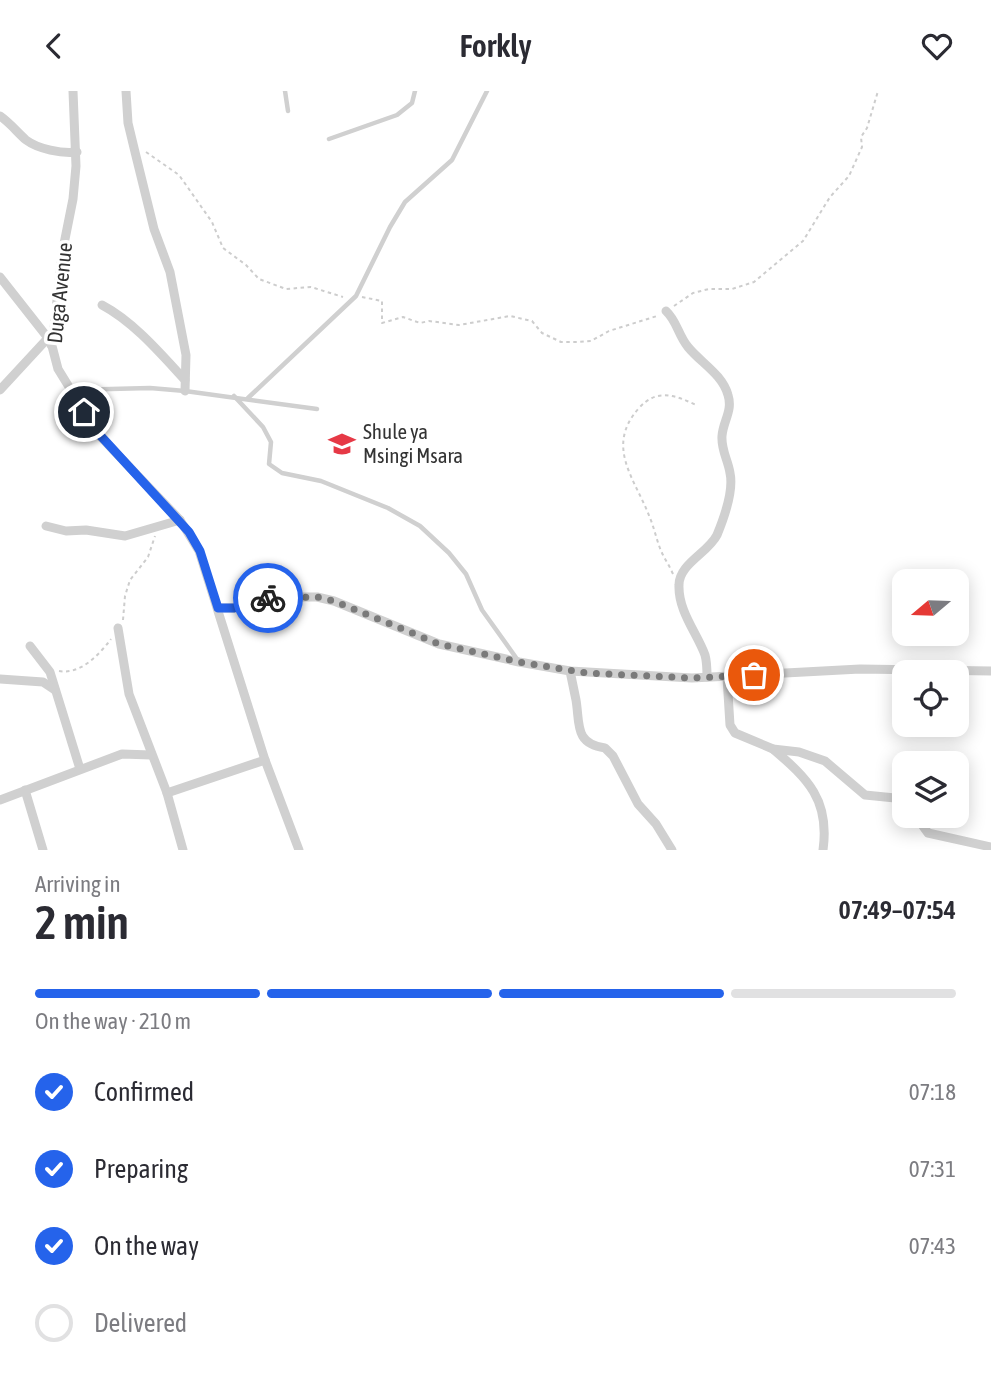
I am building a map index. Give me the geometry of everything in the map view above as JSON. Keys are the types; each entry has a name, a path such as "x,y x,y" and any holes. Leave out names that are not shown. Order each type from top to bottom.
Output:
{"street":[{"name":"Duga Avenue","path":"73,91 77,152 73,199 62,254 50,342 58,369 99,434 180,520 200,551 265,759 299,850"},
{"path":"126,91 128,123 154,229 170,272 186,355 185,391"},
{"path":"0,116 28,141 44,148 77,152"},
{"path":"0,277 50,342 0,390"},
{"path":"103,305 131,325 185,380"},
{"path":"666,311 674,319 689,348 721,379 731,407 722,434 722,450 731,477 731,490 716,536 685,569 679,588 687,620 705,657 708,677"},
{"path":"46,526 66,531 86,530 125,536 180,520"},
{"path":"218,608 234,608 273,597 317,597 334,601 439,644 570,671 692,678 860,669 991,671"},
{"path":"118,628 129,694 167,793 183,850"},
{"path":"30,646 50,672 80,769"},
{"path":"570,671 581,733 593,747 605,748 613,756 638,804 656,824 672,850"},
{"path":"727,677 730,725 735,733 773,749 799,752 825,761 865,795 892,798"},
{"path":"0,679 43,682 57,692"},
{"path":"773,749 801,773 818,799 824,818 823,850"},
{"path":"0,800 122,754 151,755"},
{"path":"167,793 265,759"},
{"path":"25,790 43,850"},
{"path":"924,828 928,833 991,847"}],"lane":[{"path":"285,91 288,111"},
{"path":"329,139 397,115 412,103 415,91"},
{"path":"248,398 356,296 405,202 453,160 486,91"},
{"path":"70,390 185,391 317,409"},
{"path":"234,396 263,427 271,442 269,464 275,469 282,473 321,481 388,508 419,526 449,553 466,574 482,610 519,662"}],"path":[{"path":"134,143 178,175 212,222 223,248 246,265 258,279 286,289 312,287 345,297 356,296 382,301 382,323 403,317 420,323 429,321 460,324 510,316 532,321 542,333 561,342 591,341 609,331 657,316 693,293 709,289 732,289 754,282 803,241 830,197 849,176 862,147 861,137 867,128 878,91"},
{"path":"679,588 630,477 624,458 623,440 631,418 650,400 669,394 698,406"},
{"path":"50,672 70,673 80,668 107,644 124,618 125,596 130,580 148,557 161,526"}],"way so far":[{"path":"268,598 317,597 334,601 439,644 570,671 692,678 754,675"}],"place":[{"name":"Shule ya Msingi Msara","path":"342,444"}],"route":[{"path":"84,412 99,434 189,532 200,551 218,608 234,608 268,598"}]}
